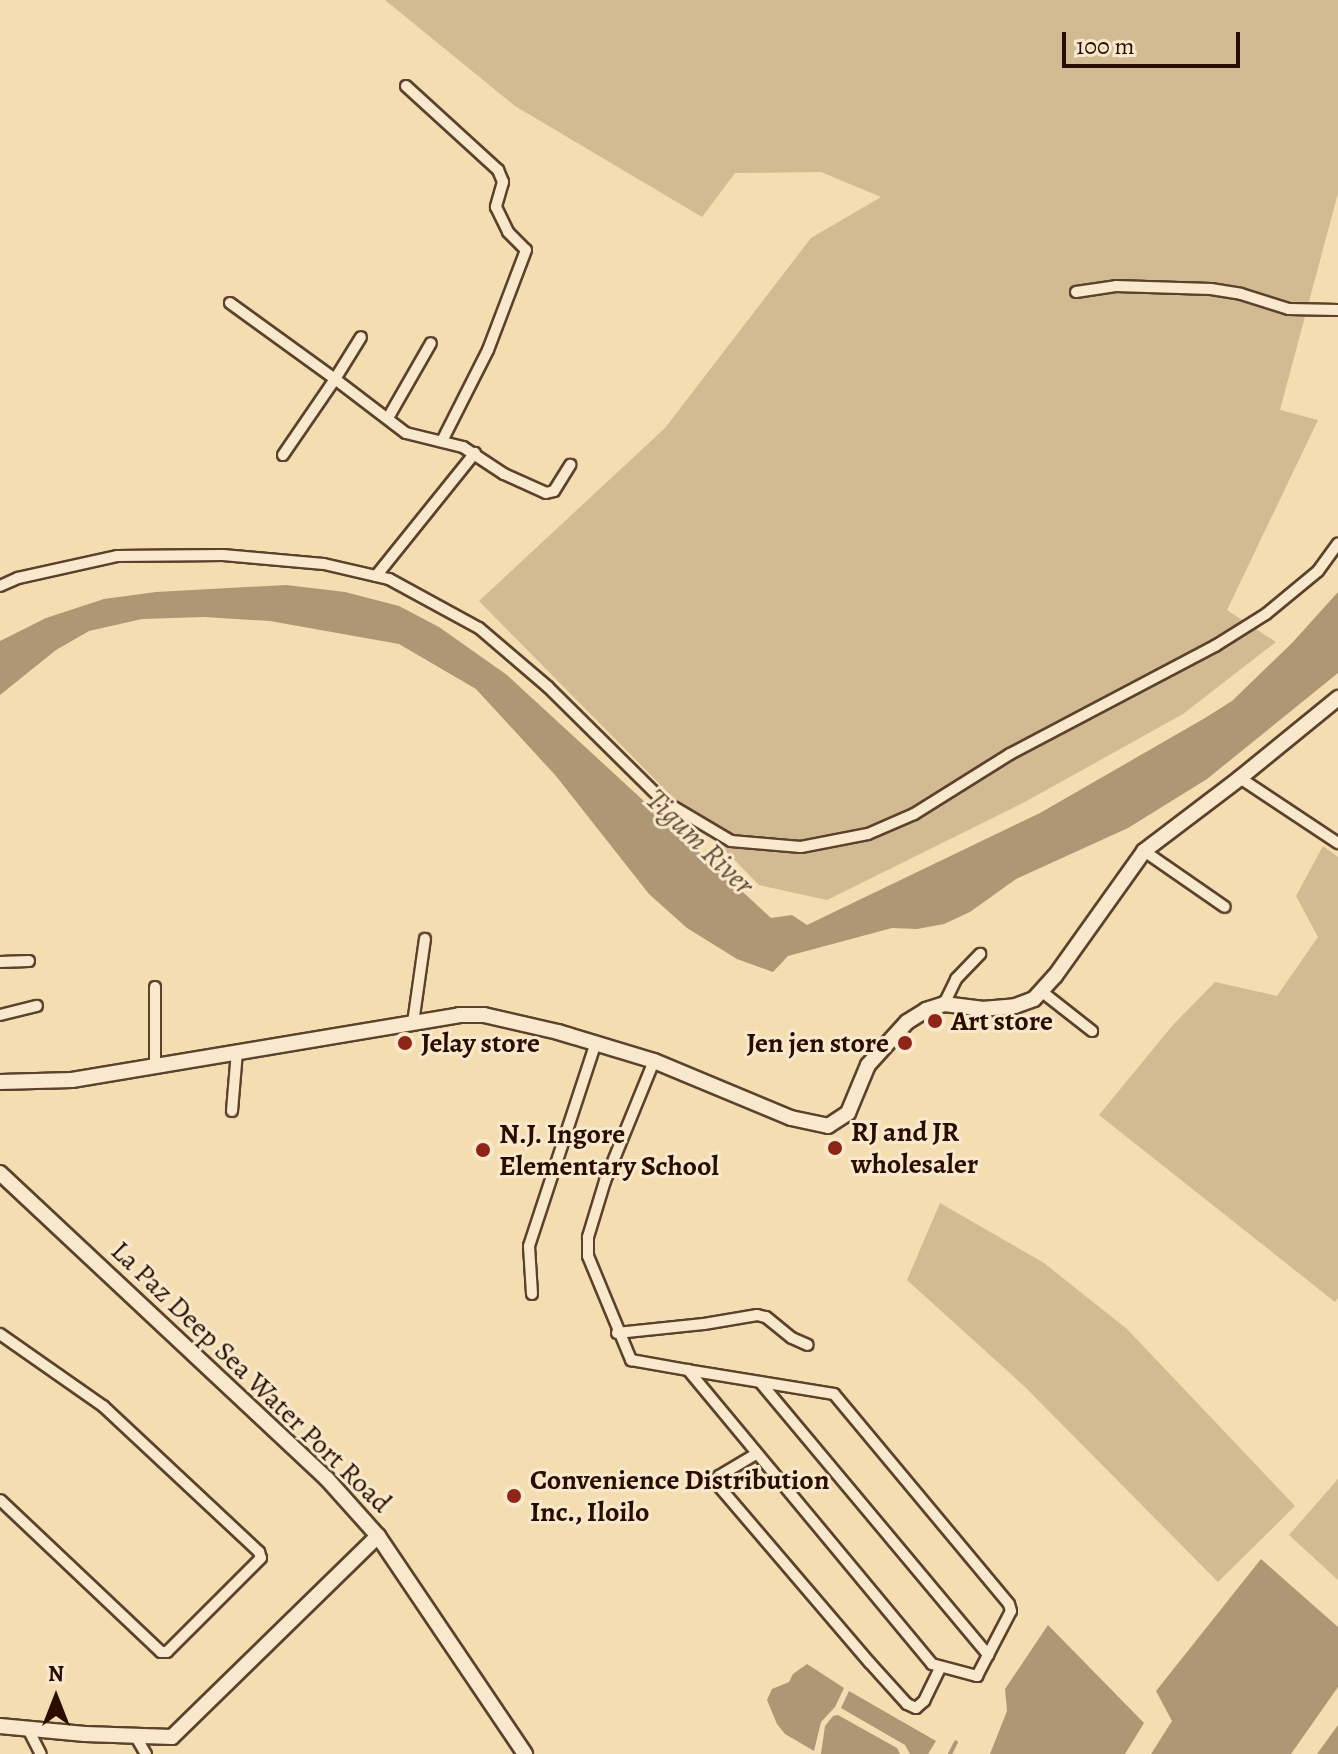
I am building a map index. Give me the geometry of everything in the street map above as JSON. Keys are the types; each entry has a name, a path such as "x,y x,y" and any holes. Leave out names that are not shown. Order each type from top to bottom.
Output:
{"street":[{"path":"406,86 498,170 503,182 495,202 498,212 508,232 526,250 488,350 442,441"},
{"path":"1076,292 1116,286 1211,289 1241,294 1289,309 1338,310"},
{"path":"230,303 406,433 475,453 504,474 546,493 554,491 570,465"},
{"path":"283,455 361,337"},
{"path":"388,418 431,343"},
{"path":"376,576 475,453"},
{"path":"0,586 18,578 117,556 223,555 324,564 389,579 479,628 548,687 662,800 731,841 801,847 868,834 914,814 1010,754 1215,646 1266,614 1318,571 1338,543"},
{"path":"0,1082 51,1083 459,1015 484,1015 596,1042 654,1061 791,1118 828,1126 848,1113 868,1065 907,1022 926,1010 944,1004 982,1009 1015,1006 1034,999 1055,976 1144,851 1338,698"},
{"path":"1240,778 1338,843"},
{"path":"1144,851 1225,907"},
{"path":"413,1023 425,939"},
{"path":"944,1004 956,979 980,954"},
{"path":"0,962 29,961"},
{"path":"155,987 155,1066"},
{"path":"1041,991 1092,1031"},
{"path":"0,1015 37,1006"},
{"path":"532,1294 529,1246 596,1042"},
{"path":"232,1111 237,1052"},
{"path":"654,1061 605,1181 588,1237 588,1256 617,1333 631,1360 834,1394 1009,1604 1011,1611 977,1676 932,1664 688,1370"},
{"name":"La Paz Deep Sea Water Port Road","path":"0,1173 327,1479 378,1536 525,1754"},
{"path":"617,1333 757,1315 766,1317 792,1338 808,1345"},
{"path":"0,1334 103,1406 259,1552 261,1558 167,1652 161,1652 0,1500"},
{"path":"760,1382 988,1655"},
{"path":"756,1454 719,1476 717,1484 870,1663 907,1704 916,1708 924,1701 940,1668"},
{"path":"0,1726 172,1737 378,1536"},
{"path":"27,1727 41,1754"},
{"path":"136,1737 146,1754"}],"shaded area":[{"path":"385,0 1338,0 1338,193 1280,410 1318,420 1227,610 1276,642 1183,714 1023,803 827,900 759,885 479,601 665,428 811,238 881,197 821,172 735,173 702,217 515,106"},
{"path":"286,585 345,592 399,606 439,627 507,675 771,918 792,915 807,925 1040,813 1205,718 1232,701 1292,643 1338,592 1338,673 1207,779 1128,828 1016,879 970,912 944,924 917,929 892,928 788,956 773,972 737,959 687,928 649,894 556,776 476,689 399,644 270,621 204,617 142,619 89,631 56,650 0,695 0,641 46,618 104,599 156,592"},
{"path":"1323,846 1338,857 1338,1298 1335,1302 1099,1115 1172,1026 1215,982 1277,996 1318,937 1296,896"},
{"path":"940,1203 1044,1263 1127,1329 1295,1506 1218,1582 1024,1386 907,1280"},
{"path":"1338,1479 1338,1580 1289,1535"},
{"path":"1261,1559 1338,1627 1338,1687 1291,1754 1151,1754 1172,1721 1156,1691"},
{"path":"1048,1625 1144,1723 1125,1754 990,1754 1007,1711 1005,1689"},
{"path":"807,1664 844,1688 835,1707 821,1722 814,1751 785,1734 767,1700 772,1689 789,1682 793,1674"},
{"path":"849,1691 936,1741 928,1754 910,1754 905,1745 841,1708"},
{"path":"838,1715 897,1748 900,1754 821,1754 825,1726 833,1716"},
{"path":"1338,1725 1338,1754 1317,1754"}],"waterway":[{"path":"950,1754 956,1742"}],"place":[{"name":"Art store","path":"935,1021"},
{"name":"Jelay store","path":"405,1043"},
{"name":"Jen jen store","path":"905,1043"},
{"name":"RJ and JR wholesaler","path":"835,1148"},
{"name":"N.J. Ingore Elementary School","path":"483,1150"},
{"name":"Convenience Distribution Inc., Iloilo","path":"514,1496"}],"water label":[{"name":"Tigum River","path":"700,842"}]}
